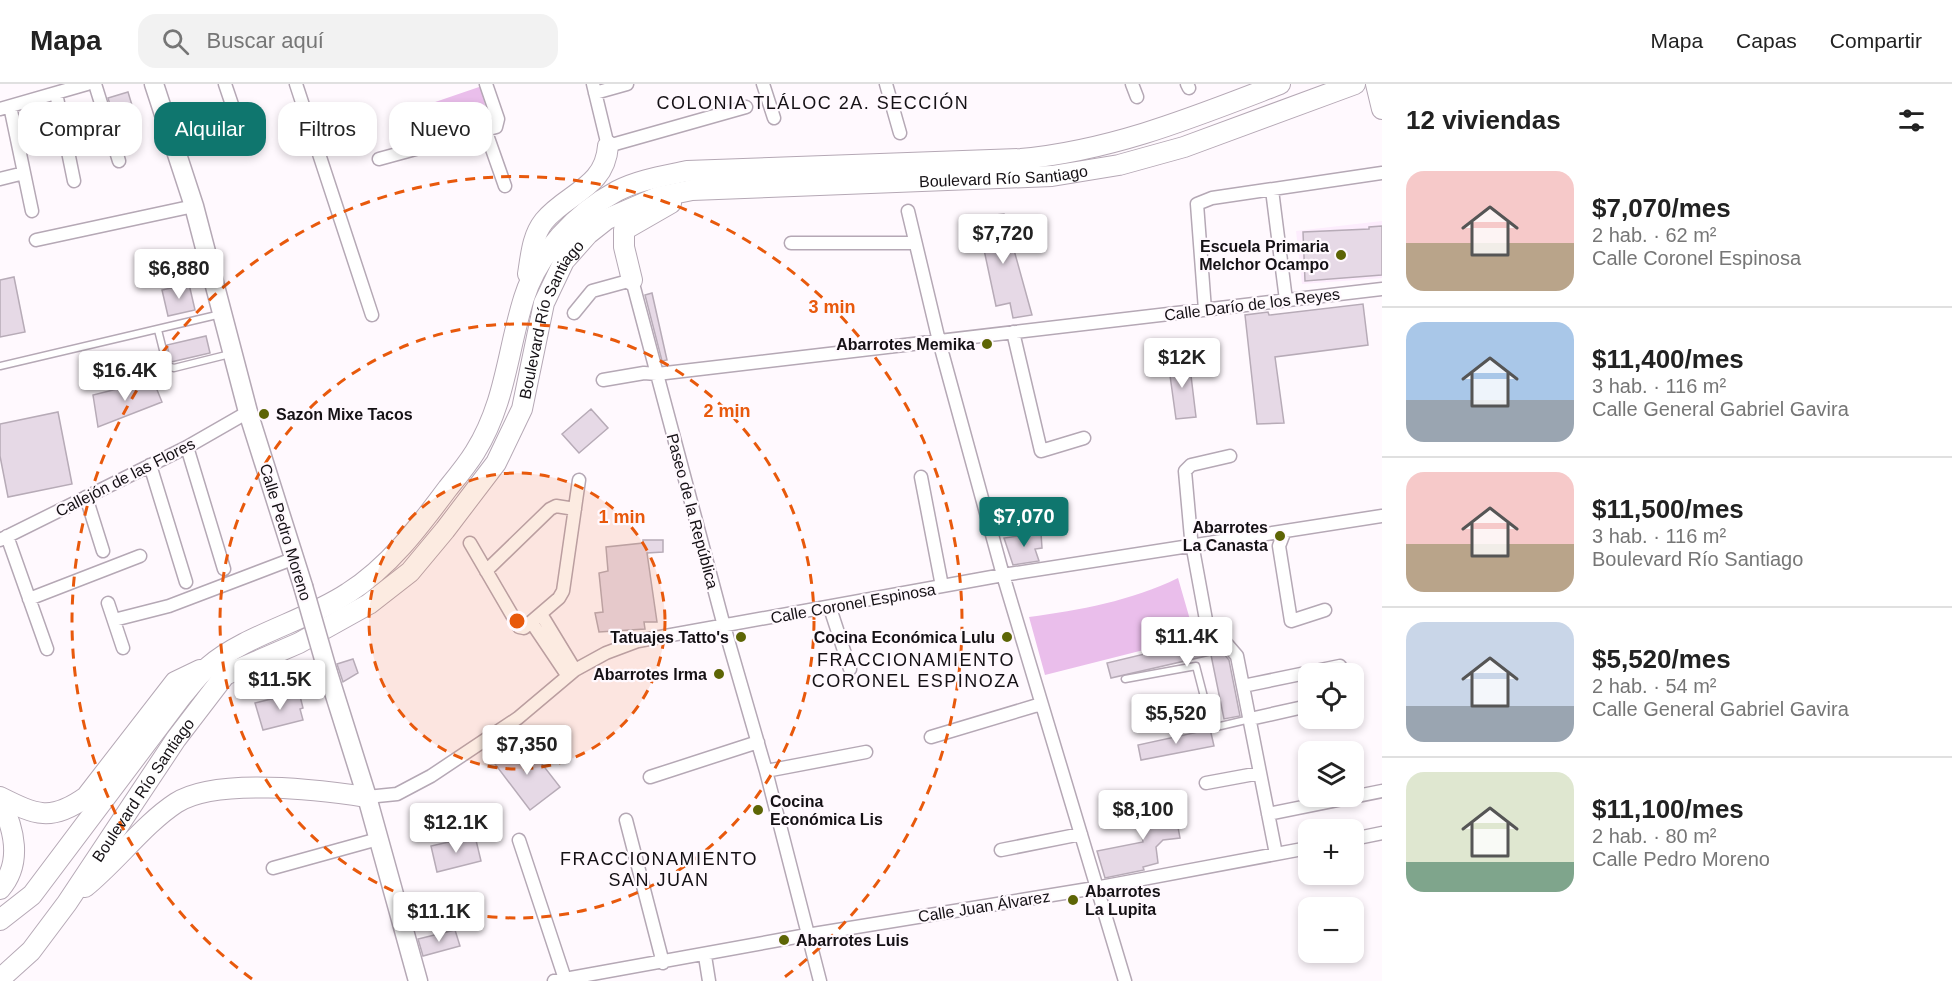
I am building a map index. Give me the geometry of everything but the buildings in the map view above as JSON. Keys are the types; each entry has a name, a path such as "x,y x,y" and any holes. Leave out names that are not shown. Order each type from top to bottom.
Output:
{"main road":[{"name":"Boulevard Río Santiago","path":"0,920 32,896 181,697 208,666 243,645 298,621 349,592 391,558 424,520 475,452 501,400 524,296 543,256 576,220 618,191 654,178 687,171 1022,159 1065,154 1108,145 1164,128 1280,84"},
{"name":"Boulevard Río Santiago","path":"0,979 31,951 67,903 176,740 225,675 299,643 369,604 410,572 445,530 496,463 522,409 544,303 564,261 588,234 607,219 658,197 692,190 1052,176 1119,165 1184,147 1355,84"},
{"path":"1376,84 1381,106"},
{"path":"524,296 533,242 544,221 599,176 607,162 608,146"},
{"path":"632,280 624,247 624,230 692,190"},
{"path":"0,798 29,811 45,815 72,807 86,797 175,682 208,666"},
{"path":"67,903 108,868 156,818 178,801 200,793 222,788 255,787 367,797"},
{"path":"0,798 10,821 14,842 14,862 10,875 0,889"}],"street":[{"path":"32,211 24,173 5,107 87,84"},
{"path":"95,84 119,161"},
{"name":"Calle Pedro Moreno","path":"154,84 194,206 248,412 367,797 418,981"},
{"path":"225,84 231,102"},
{"path":"296,84 372,315"},
{"path":"486,84 498,119 496,127 492,129"},
{"path":"627,84 594,88 608,146 746,107"},
{"path":"763,84 774,118"},
{"path":"886,84 900,133"},
{"path":"1132,84 1137,97"},
{"path":"56,93 74,181"},
{"path":"492,149 505,186"},
{"path":"379,159 391,156"},
{"path":"0,178 24,173"},
{"path":"1205,309 1197,204 1212,198 1382,173"},
{"path":"1272,190 1286,300"},
{"path":"36,240 194,206"},
{"path":"908,211 939,341 1003,575 1095,888 1125,981"},
{"path":"790,243 915,243"},
{"path":"574,313 592,291 632,280"},
{"name":"Paseo de la República","path":"632,280 724,626 766,771 820,981"},
{"name":"Calle Darío de los Reyes","path":"603,380 644,373 657,374 1382,289"},
{"path":"1012,332 1041,451 1084,438"},
{"name":"Callejón de las Flores","path":"4,538 187,447 248,412"},
{"path":"187,447 224,568"},
{"path":"1230,456 1191,465 1185,471 1193,546 1206,620 1237,656 1276,854"},
{"path":"150,465 186,582"},
{"path":"921,477 942,586"},
{"path":"470,543 519,627 524,628 537,619 563,591 579,480"},
{"path":"86,498 103,551"},
{"path":"486,571 550,509 556,506 575,509"},
{"name":"Calle Coronel Espinosa","path":"367,797 397,794 461,758 518,718 571,673 606,653 638,641 1003,575 1382,516"},
{"path":"1284,533 1279,546 1291,621 1325,610"},
{"path":"4,538 46,649"},
{"path":"29,599 140,556"},
{"path":"114,620 169,606 295,558"},
{"path":"108,603 123,648"},
{"path":"830,608 850,669"},
{"path":"537,619 571,673"},
{"path":"1243,686 1298,675"},
{"path":"931,737 1041,704"},
{"path":"1250,719 1298,708"},
{"path":"650,777 758,742"},
{"path":"766,771 866,752"},
{"path":"1206,783 1260,773"},
{"path":"1268,814 1382,791"},
{"path":"626,820 663,963"},
{"path":"1364,837 1382,833"},
{"path":"1001,850 1081,834"},
{"path":"273,868 378,839"},
{"path":"519,840 560,980"},
{"name":"Calle Juan Álvarez","path":"560,980 610,976 663,963 807,935 1095,888 1298,850"},
{"path":"705,956 709,981"}],"lane":[{"path":"0,366 222,314"},
{"path":"158,330 167,366 174,368 232,353"},
{"path":"1125,679 1196,666 1212,728 1250,719"}],"shaded area":[{"path":"482,86 484,102 435,102"},
{"name":"Escuela Primaria Melchor Ocampo","path":"1382,221 1382,278 1302,284 1296,231"},
{"path":"1178,578 1195,637 1045,675 1029,617 1105,604 1142,593"}],"place":[{"name":"Escuela Primaria Melchor Ocampo","path":"1341,255"},
{"name":"Abarrotes Memika","path":"987,344"},
{"name":"Sazon Mixe Tacos","path":"264,414"},
{"name":"Abarrotes La Canasta","path":"1280,536"},
{"name":"Tatuajes Tatto's","path":"741,637"},
{"name":"Cocina Económica Lulu","path":"1007,637"},
{"name":"Abarrotes Irma","path":"719,674"},
{"name":"Cocina Económica Lis","path":"758,810"},
{"name":"Abarrotes La Lupita","path":"1073,900"},
{"name":"Abarrotes Luis","path":"784,940"}],"district":[{"name":"COLONIA TLÁLOC 2A. SECCIÓN","path":"813,103"},
{"name":"FRACCIONAMIENTO CORONEL ESPINOZA","path":"916,670"},
{"name":"FRACCIONAMIENTO SAN JUAN","path":"659,869"}]}
